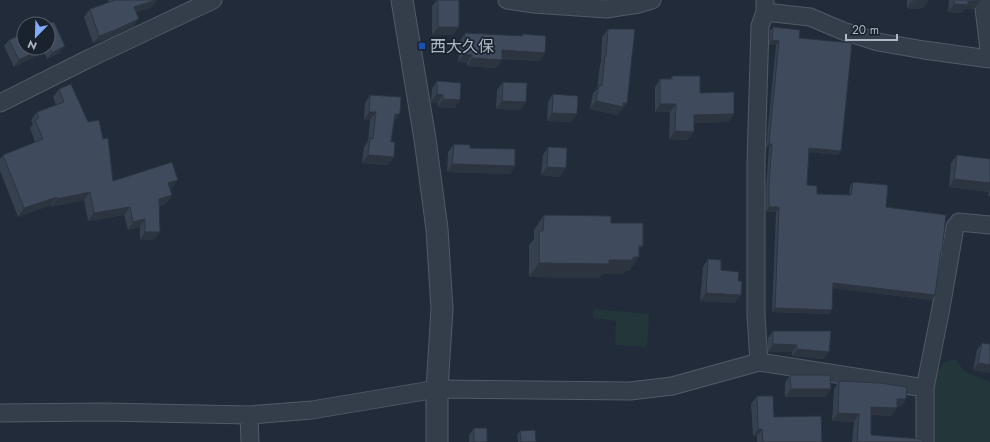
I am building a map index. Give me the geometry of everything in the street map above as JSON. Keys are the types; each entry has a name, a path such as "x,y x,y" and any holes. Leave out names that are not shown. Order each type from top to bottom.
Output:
{"street":[{"path":"0,103 86,60 213,0"},
{"path":"402,0 425,138 437,229 442,309 437,389 437,442"},
{"path":"507,0 534,4 606,9 639,4 652,0"},
{"path":"759,362 756,315 756,161 760,26 765,6 810,17 843,31 878,42 924,50 990,58 983,0"},
{"path":"925,442 925,388 941,308 954,227 959,222 990,225"},
{"path":"0,413 104,412 249,415 312,410 437,389 630,391 672,386 759,362 925,388"},
{"path":"249,415 250,442"}],"green space":[{"path":"593,309 649,314 647,347 615,345 616,321 593,318"},
{"path":"956,359 964,371 990,382 990,442 932,442 934,395 931,383 944,362"}],"building":[{"path":"115,0 156,0 134,7 139,19 99,36 90,9"},
{"path":"438,0 459,0 459,27 438,27"},
{"path":"954,0 980,1 968,1 968,5 954,4"},
{"path":"56,26 65,46 56,51"},
{"path":"773,27 800,30 799,38 852,43 841,151 809,148 807,185 817,186 817,194 851,195 853,182 888,185 886,207 946,215 935,295 833,283 832,310 775,308 779,207 769,207 772,144 769,144 779,41 772,40"},
{"path":"608,29 635,29 627,103 623,103 623,107 596,101 599,85 602,86"},
{"path":"465,33 546,36 545,53 502,50 502,60 472,58 472,55 464,54"},
{"path":"16,37 16,54 9,40"},
{"path":"17,56 27,56 19,60"},
{"path":"672,76 700,76 700,93 734,92 734,114 694,115 694,132 675,131 676,104 660,104 660,79 672,79"},
{"path":"437,81 461,83 460,100 443,99 443,95 437,94"},
{"path":"503,82 527,83 526,102 502,101"},
{"path":"71,84 88,122 99,120 103,139 108,138 113,181 172,162 178,180 168,183 172,195 159,199 160,232 145,232 145,219 133,222 130,207 94,213 90,192 57,199 57,197 24,208 3,155 43,139 35,120 39,118 37,112 64,102 59,89"},
{"path":"553,94 578,96 577,114 552,113"},
{"path":"370,95 401,97 400,114 395,114 391,142 395,142 394,157 368,155 370,138 373,139 376,112 369,112"},
{"path":"454,144 470,145 470,148 515,149 515,166 452,164"},
{"path":"548,147 567,148 566,168 547,167"},
{"path":"957,155 990,159 990,183 954,179"},
{"path":"544,215 611,216 611,223 643,223 643,246 639,246 639,257 633,257 633,260 609,260 609,264 539,263 539,231 543,231"},
{"path":"708,259 721,260 721,270 739,272 738,281 742,281 741,295 706,293"},
{"path":"773,331 831,331 829,352 797,349 797,345 773,344"},
{"path":"982,343 990,344 990,365 978,363"},
{"path":"790,375 830,375 831,389 791,389"},
{"path":"839,381 881,383 907,387 906,399 897,399 897,408 871,407 871,435 921,439 923,442 857,442 859,414 838,413"},
{"path":"757,396 773,396 774,417 821,416 822,442 763,442 762,429 758,429"},
{"path":"474,428 487,428 487,442 474,442"},
{"path":"535,430 536,442 521,442 520,431"}],"place":[{"name":"西大久保","path":"422,46"}]}
